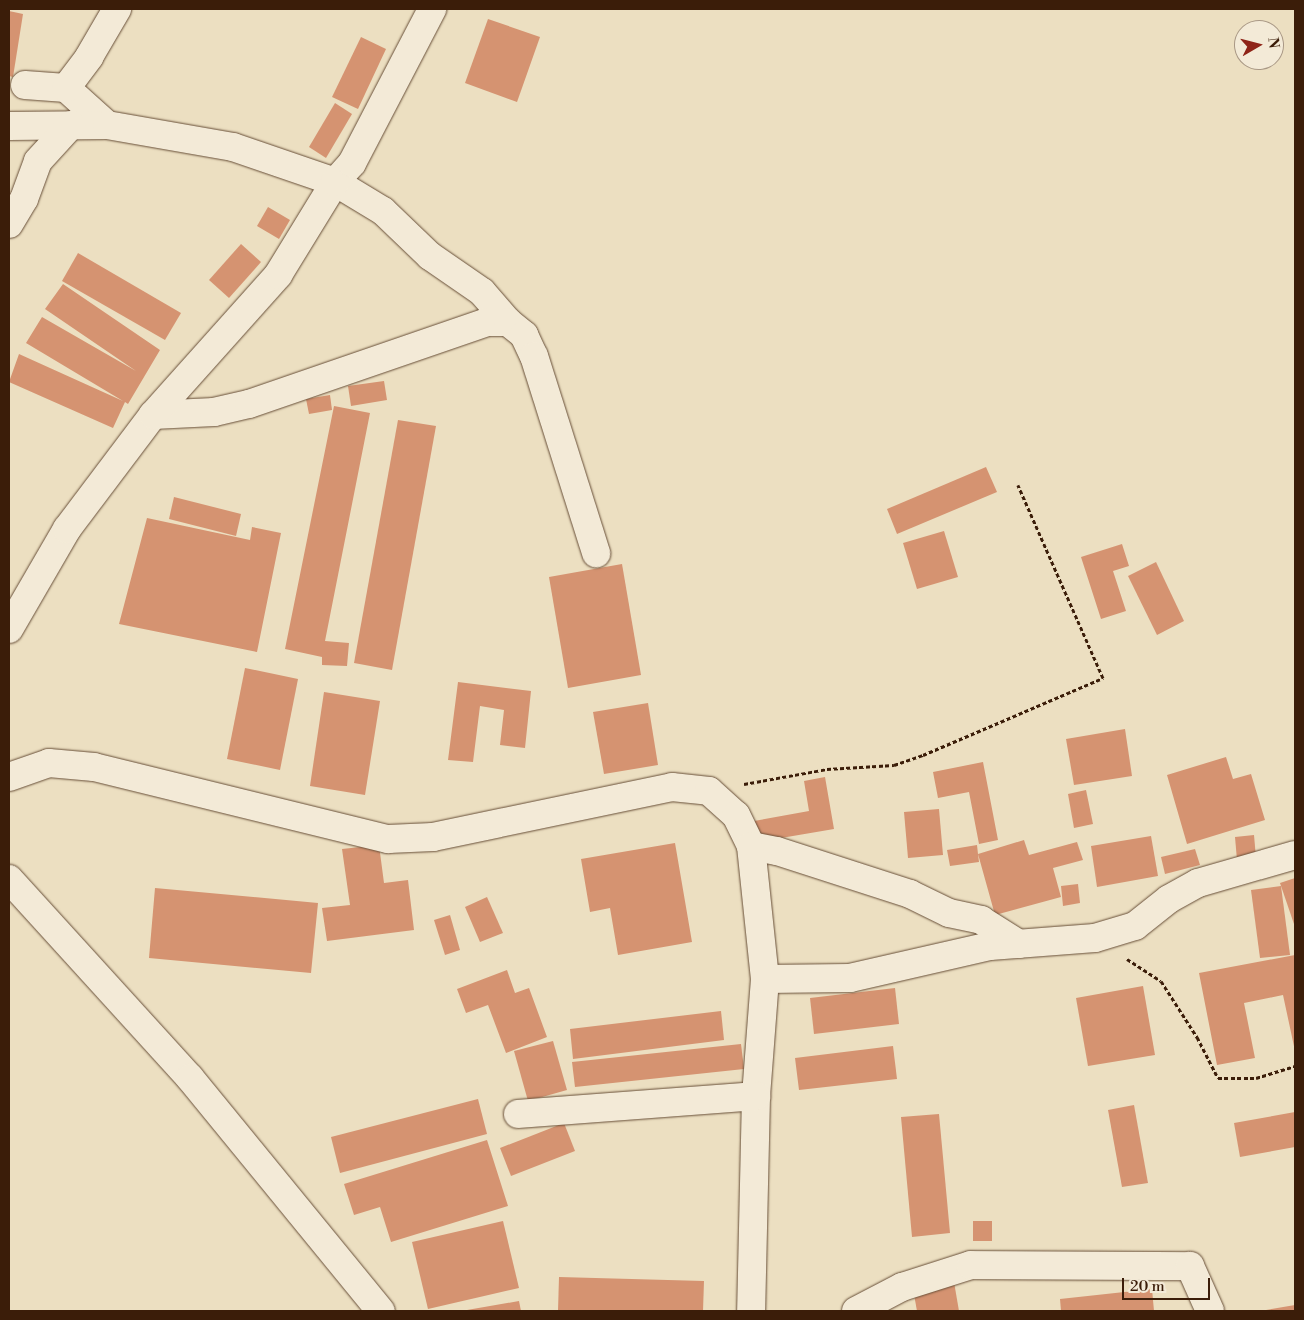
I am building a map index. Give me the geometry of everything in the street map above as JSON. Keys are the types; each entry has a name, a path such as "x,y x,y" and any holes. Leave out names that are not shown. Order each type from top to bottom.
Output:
{"street":[{"path":"66,88 90,57 117,9"},
{"path":"9,629 68,529 153,415 278,275 335,182 352,162 432,9"},
{"path":"25,84 66,88 107,125"},
{"path":"9,126 107,125 233,147 335,182 383,212 430,256 482,292 508,322 524,335 534,356 596,553"},
{"path":"9,224 24,199 38,161 71,126"},
{"path":"153,415 214,412 248,404 487,322 508,322"},
{"path":"9,777 48,763 94,767 388,839 433,837 672,787 709,791 736,815 751,846 765,979 756,1096 751,1311"},
{"path":"751,846 777,851 910,894 949,913 981,920 1019,944"},
{"path":"765,979 850,978 990,946 1095,938 1134,926 1169,899 1198,883 1295,855"},
{"path":"9,879 190,1078 381,1311"},
{"path":"518,1114 756,1096"},
{"path":"856,1311 902,1287 971,1265 1190,1266 1210,1311"}],"path":[{"path":"709,791 827,769 894,765 924,755 1102,678 1018,485"},
{"path":"1095,938 1161,981 1197,1037 1218,1078 1256,1078 1295,1066"}],"building":[{"path":"9,11 23,14 13,77 9,76"},
{"path":"488,19 540,37 517,102 465,83"},
{"path":"361,37 386,49 358,109 332,97"},
{"path":"335,103 352,114 326,158 309,147"},
{"path":"268,207 290,220 279,239 257,226"},
{"path":"241,244 261,262 229,298 209,280"},
{"path":"78,253 181,313 165,340 62,281"},
{"path":"63,284 160,350 128,404 125,402 113,428 9,382 19,354 123,401 26,343 42,317 136,371 45,309"},
{"path":"384,381 387,400 351,406 348,386"},
{"path":"330,395 332,410 309,414 306,399"},
{"path":"334,406 370,413 325,641 349,643 347,666 322,665 322,657 285,649"},
{"path":"398,420 436,426 392,670 354,663"},
{"path":"986,467 997,492 897,534 887,509"},
{"path":"174,497 241,514 236,536 169,519"},
{"path":"147,518 250,540 252,527 281,533 257,652 119,624"},
{"path":"944,531 958,577 917,589 903,543"},
{"path":"1122,544 1129,566 1113,571 1126,611 1101,619 1081,557"},
{"path":"1156,562 1184,621 1157,635 1128,576"},
{"path":"622,564 641,675 568,688 549,577"},
{"path":"245,668 298,679 280,770 227,759"},
{"path":"458,682 531,691 525,748 500,745 504,710 480,706 473,762 448,760"},
{"path":"324,692 380,701 365,795 310,786"},
{"path":"648,703 658,765 604,774 593,712"},
{"path":"1125,729 1132,776 1074,785 1066,739"},
{"path":"1226,757 1233,779 1251,774 1265,820 1187,844 1167,775"},
{"path":"983,762 998,840 979,844 969,792 938,798 933,772"},
{"path":"825,777 834,829 758,842 754,821 809,811 804,781"},
{"path":"1086,790 1093,824 1074,828 1068,794"},
{"path":"939,809 943,855 908,858 904,812"},
{"path":"1254,835 1256,858 1237,860 1235,837"},
{"path":"1151,836 1158,876 1097,887 1091,846"},
{"path":"1024,840 1029,855 1077,842 1083,860 1053,868 1061,897 995,915 978,854"},
{"path":"675,843 692,942 618,955 610,908 590,912 581,859"},
{"path":"379,845 384,883 408,880 414,930 327,941 322,908 350,905 342,849"},
{"path":"977,845 979,862 950,866 947,850"},
{"path":"1195,849 1200,865 1165,874 1161,857"},
{"path":"1295,878 1295,927 1280,883"},
{"path":"1078,884 1080,903 1063,906 1061,886"},
{"path":"1281,886 1290,955 1260,958 1251,890"},
{"path":"155,888 318,903 311,973 149,958"},
{"path":"487,897 503,933 480,942 465,907"},
{"path":"450,915 460,950 445,955 434,920"},
{"path":"1295,955 1295,1051 1283,995 1244,1003 1255,1058 1217,1065 1199,973"},
{"path":"507,970 515,993 529,988 547,1037 506,1053 488,1005 466,1013 457,989"},
{"path":"1143,986 1155,1055 1088,1066 1076,998"},
{"path":"895,988 899,1024 814,1034 810,998"},
{"path":"721,1011 724,1040 573,1059 570,1029"},
{"path":"553,1041 567,1090 528,1101 514,1051"},
{"path":"741,1044 744,1069 575,1087 572,1062"},
{"path":"893,1046 897,1079 799,1090 795,1058"},
{"path":"478,1099 487,1134 340,1173 331,1137"},
{"path":"1134,1105 1148,1183 1122,1187 1108,1110"},
{"path":"1295,1112 1295,1147 1240,1157 1234,1123"},
{"path":"939,1114 950,1233 912,1237 901,1117"},
{"path":"564,1123 575,1151 511,1176 500,1148"},
{"path":"487,1140 508,1206 391,1242 380,1207 354,1215 344,1184"},
{"path":"503,1221 519,1288 428,1309 412,1242"},
{"path":"973,1221 992,1221 992,1241 973,1241"},
{"path":"559,1277 704,1281 703,1311 558,1311"},
{"path":"954,1282 959,1311 917,1311 913,1289"},
{"path":"1152,1289 1154,1311 1061,1311 1060,1299"},
{"path":"519,1301 521,1311 467,1311 467,1310"},
{"path":"1295,1305 1295,1311 1266,1311 1266,1310"}]}
